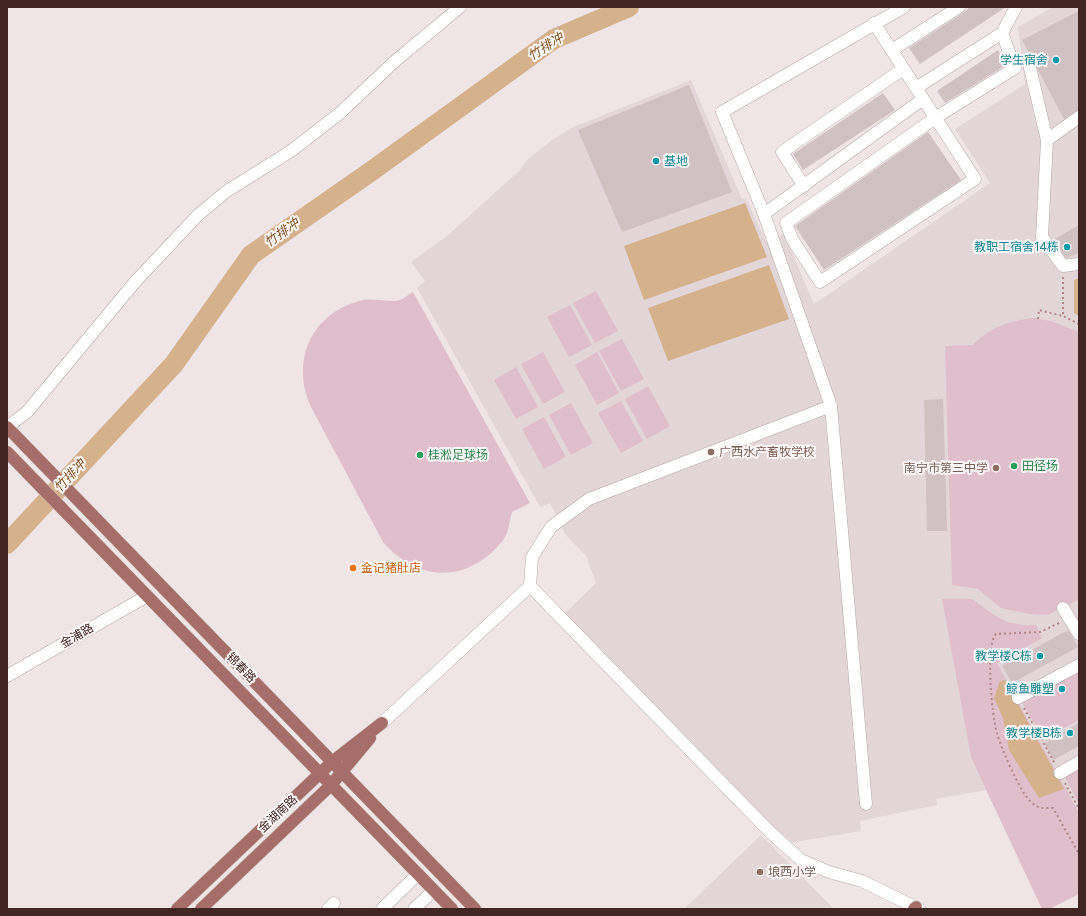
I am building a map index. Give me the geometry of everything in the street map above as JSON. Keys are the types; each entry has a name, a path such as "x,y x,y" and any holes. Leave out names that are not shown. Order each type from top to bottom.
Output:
{"main road":[{"name":"锦春路","path":"9,430 476,909"},
{"name":"锦春路","path":"7,452 452,909"},
{"name":"金湖南路","path":"177,909 332,762 382,723"},
{"name":"金湖南路","path":"201,909 343,773 382,723"}],"street":[{"path":"9,430 27,412 135,282 198,215 227,191 291,150 340,113 394,62 460,7"},
{"path":"866,804 830,406 764,214 722,112 904,7"},
{"path":"892,50 959,7"},
{"path":"916,88 1002,33 1015,7"},
{"path":"874,23 923,100 936,118 975,179 820,282 792,239 786,223 936,118 1015,68 1002,33"},
{"path":"1030,68 1047,140 1042,237 1063,266 1078,260"},
{"path":"804,186 782,152 904,69"},
{"path":"764,214 923,100"},
{"path":"1047,140 1079,118"},
{"path":"830,406 589,499 551,526 532,557 530,586 769,831 801,860 828,872 862,881 916,908"},
{"name":"金湖南路","path":"382,723 530,586"},
{"name":"金浦路","path":"7,676 147,596"},
{"path":"1067,613 1079,634"},
{"path":"1018,698 1079,665"},
{"path":"1060,773 1079,762"},
{"path":"382,909 418,874"},
{"path":"414,909 434,890"}],"path":[{"path":"1062,316 1063,266"},
{"path":"1038,319 1039,310 1062,316 1079,324"},
{"path":"1067,613 1040,632 996,634 992,638 990,656 991,704 997,734 1017,781 1030,801 1040,809 1053,808 1079,854"},
{"path":"1018,698 1079,809"}],"shaded area":[{"name":"广西水产畜牧学校","path":"1053,7 1079,7 1079,894 1049,909 1042,909 986,790 936,799 937,805 860,821 861,831 789,843 564,614 596,583 586,556 565,534 550,503 540,507 417,288 425,281 411,262 447,236 519,171 527,160 552,140 571,128 691,80 742,199 746,198 766,242 784,234 814,304 990,183 955,129 1025,84 1018,27"},
{"path":"745,203 767,257 644,300 624,246"},
{"path":"769,265 789,319 668,361 648,308"},
{"path":"1079,278 1079,316 1074,313 1074,280"},
{"path":"596,291 618,331 595,343 573,303"},
{"name":"桂淞足球场","path":"413,292 530,503 512,512 507,533 500,545 482,560 455,572 442,573 417,567 405,561 383,542 311,407 305,389 303,372 305,355 310,340 319,326 330,315 345,306 363,300 396,301"},
{"path":"570,305 592,345 569,357 547,317"},
{"name":"田径场","path":"1033,318 1051,321 1079,332 1079,599 1047,615 1030,614 1001,608 978,589 952,585 945,346 973,345 993,329 1008,323"},
{"path":"622,339 644,379 621,391 599,351"},
{"path":"543,352 565,392 543,404 521,364"},
{"path":"597,352 619,393 597,405 575,365"},
{"path":"516,367 538,407 516,419 494,380"},
{"path":"648,386 670,426 647,439 625,399"},
{"path":"621,401 643,441 621,453 598,413"},
{"path":"571,403 593,443 571,455 549,415"},
{"path":"544,417 566,457 544,469 522,429"},
{"path":"942,599 972,599 994,615 1007,622 1023,625 1036,625 1042,638 997,663 1079,813 1079,894 1049,909 1042,909 971,757"},
{"path":"1079,671 1079,720 1043,739 1022,702"},
{"path":"1005,680 1064,789 1039,798 1009,750 1003,718 994,698 1000,681"},
{"path":"1079,769 1079,804 1065,777"},
{"name":"埌西小学","path":"761,835 834,909 684,909"}],"building":[{"path":"970,7 1006,7 920,64 909,48"},
{"name":"学生宿舍","path":"1079,11 1079,110 1064,119 1022,40"},
{"path":"998,50 1006,65 945,103 937,91"},
{"name":"基地","path":"689,85 732,192 622,232 578,130"},
{"path":"883,93 895,110 803,170 793,154"},
{"path":"928,132 961,180 824,270 795,226"},
{"name":"教职工宿舍14栋","path":"1079,225 1079,253 1066,258 1053,240"},
{"path":"943,399 947,531 927,531 924,400"},
{"name":"教学楼C栋","path":"1068,630 1078,647 1012,683 1002,666"},
{"name":"教学楼B栋","path":"1079,723 1079,746 1053,760 1044,743"}],"waterway":[{"name":"竹排冲","path":"7,544 174,364 251,255 373,170 554,39 629,7"}],"place":[{"name":"学生宿舍","path":"1056,60"},
{"name":"基地","path":"656,161"},
{"name":"教职工宿舍14栋","path":"1067,247"},
{"name":"广西水产畜牧学校","path":"711,452"},
{"name":"桂淞足球场","path":"420,455"},
{"name":"田径场","path":"1014,466"},
{"name":"南宁市第三中学","path":"996,468"},
{"name":"金记猪肚店","path":"353,568"},
{"name":"教学楼C栋","path":"1040,656"},
{"name":"鲸鱼雕塑","path":"1062,689"},
{"name":"教学楼B栋","path":"1070,733"},
{"name":"埌西小学","path":"760,872"}]}
